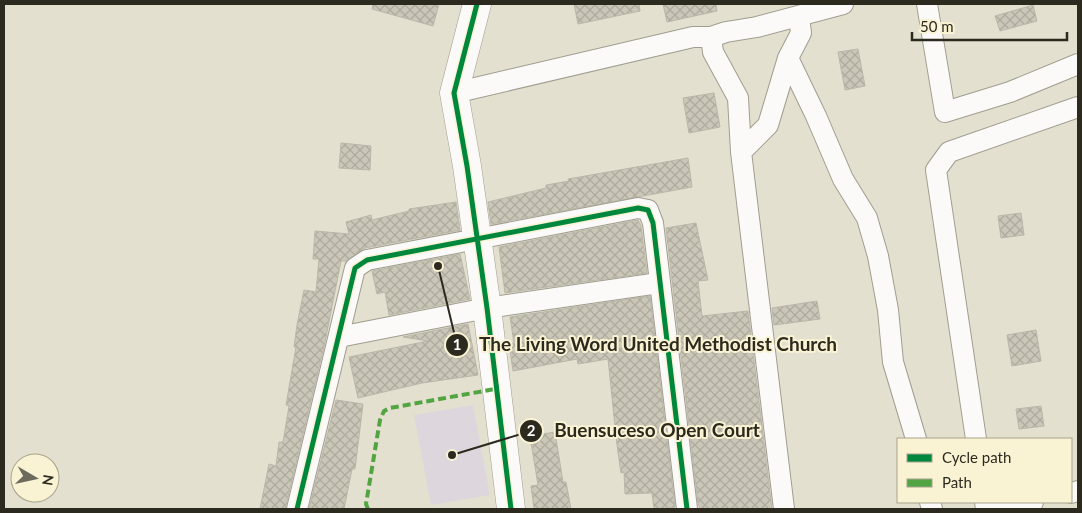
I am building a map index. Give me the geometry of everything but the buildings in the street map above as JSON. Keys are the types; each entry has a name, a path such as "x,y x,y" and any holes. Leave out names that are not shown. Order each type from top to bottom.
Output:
{"street":[{"path":"477,4 454,93 467,166 487,308 511,509"},
{"path":"454,93 693,37 711,37 843,4"},
{"path":"927,4 945,112 1010,92 1078,64"},
{"path":"741,152 768,125 788,58 801,34 798,16"},
{"path":"711,37 713,52 738,98 741,152 784,509"},
{"path":"788,58 843,179 867,218 878,256 893,362 916,438"},
{"path":"976,438 936,170 949,152 1078,107"},
{"path":"297,509 355,268 367,260 638,208 648,210 653,223 687,509"},
{"path":"339,337 487,308 659,283"},
{"path":"1001,509 1028,503"}],"shaded area":[{"path":"473,405 490,495 431,505 414,415"}],"marked path":[{"path":"368,509 366,504 380,420 384,411 390,408 495,389"}],"cycle path":[{"path":"477,4 454,93 467,166 487,308 511,509"},
{"path":"297,509 355,268 367,260 638,208 648,210 653,223 687,509"}],"place":[{"name":"The Living Word United Methodist Church","path":"438,266"},
{"name":"Buensuceso Open Court","path":"452,455"}]}
